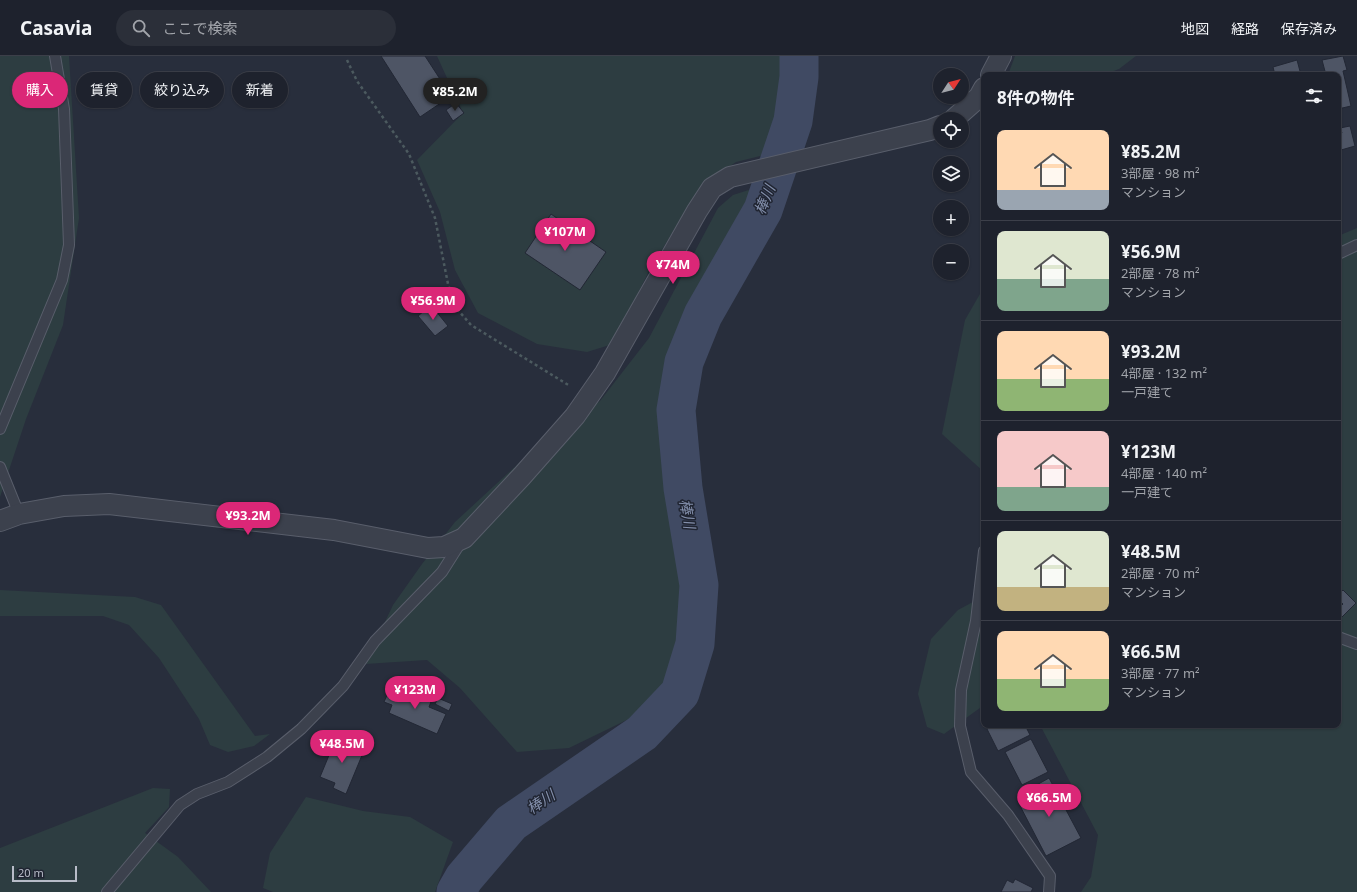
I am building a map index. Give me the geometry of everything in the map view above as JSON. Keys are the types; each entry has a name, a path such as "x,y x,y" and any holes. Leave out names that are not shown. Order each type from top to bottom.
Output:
{"street":[{"path":"993,72 1001,56"},
{"path":"963,112 981,97"},
{"path":"0,521 19,514 64,506 109,504 334,530 428,548 444,547 464,538 575,416 605,373 696,211 712,188 730,176 933,129"}],"lane":[{"path":"0,429 62,280 69,245 64,109 55,56"},
{"path":"1341,253 1357,245"},
{"path":"0,467 19,514"},
{"path":"107,892 180,805 197,794 228,782 267,757 301,729 343,686 375,641 442,572 464,538"},
{"path":"981,577 976,621 961,690 960,726 971,772 1008,815 1050,876 1049,892"},
{"path":"1341,638 1357,644"}],"path":[{"path":"347,60 357,81 408,154 414,167 435,218 448,284 457,309 471,325 588,397"}],"shaded area":[{"path":"0,56 69,56 79,218 63,325 26,419 0,497"},
{"path":"437,56 807,56 804,122 801,146 736,162 700,187 649,271 613,344 587,352 537,344 478,313 455,270 440,212 417,160 463,113"},
{"path":"1015,56 1136,56 1119,69 1111,72 1009,72"},
{"path":"758,187 763,191 755,210 702,302 681,350 668,403 670,462 688,583 687,628 675,678 637,715 569,748 517,752 460,688 427,660 365,664 393,605 422,564 455,522 531,452 600,401 649,338 718,208 733,195"},
{"path":"1357,228 1357,892 1081,892 1091,877 1098,835 1042,728 1341,728 1341,235"},
{"path":"981,292 981,469 942,434 965,320"},
{"path":"0,590 135,597 161,605 255,736 270,734 254,746 228,752 210,745 199,719 159,658 129,625 103,616 0,616"},
{"path":"981,598 981,707 944,734 927,727 918,694 931,639 958,610"},
{"path":"153,788 170,789 169,807 145,833 178,857 211,892 0,892 0,848"},
{"path":"306,797 363,811 410,817 453,842 435,892 273,892 263,888 270,853"}],"building":[{"path":"381,56 425,56 451,96 420,117"},
{"path":"1343,56 1347,70 1343,71 1351,106 1341,108 1341,72 1325,72 1322,60"},
{"path":"1297,60 1300,72 1274,72 1273,67"},
{"path":"456,103 464,113 453,121 446,110"},
{"path":"1350,126 1355,146 1341,150 1341,128"},
{"path":"551,214 606,252 580,290 525,253"},
{"path":"431,305 448,326 435,336 418,316"},
{"path":"1343,590 1356,603 1342,617 1341,606 1343,604 1341,602 1341,592"},
{"path":"391,686 416,697 418,693 432,699 429,707 446,714 437,734 389,713 392,705 384,702"},
{"path":"438,698 452,704 449,711 435,704"},
{"path":"1026,728 1030,735 998,751 987,729"},
{"path":"337,736 365,748 346,794 333,788 335,783 320,777"},
{"path":"1031,739 1048,772 1022,785 1005,752"},
{"path":"1049,778 1081,838 1046,856 1017,800 1035,791 1033,787"},
{"path":"1015,879 1033,888 1031,892 1001,892 1007,880 1013,883"}],"waterway":[{"name":"棒川","path":"456,892 464,878 511,823 642,733 680,693 695,644 699,585 683,488 676,410 684,362 703,315 763,210 793,121 799,77 799,56"}]}
